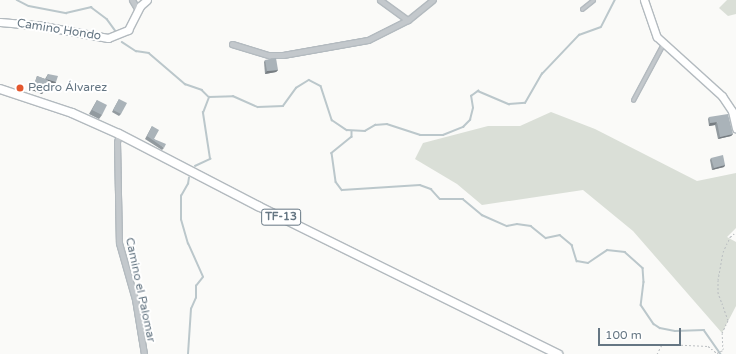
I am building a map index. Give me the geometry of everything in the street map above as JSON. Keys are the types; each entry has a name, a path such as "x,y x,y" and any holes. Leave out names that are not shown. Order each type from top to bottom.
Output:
{"main road":[{"name":"TF-13","path":"0,89 72,113 119,134 258,206 558,354"}],"street":[{"path":"132,0 138,10"},
{"name":"Camino Hondo","path":"0,22 37,25 108,38 128,30 138,10 147,0"},
{"path":"380,0 408,20"},
{"path":"232,44 269,55 290,54 368,40 408,20 433,0"},
{"path":"644,0 653,32 663,44 726,100 736,128"},
{"name":"Camino el Palomar","path":"119,134 117,142 118,243 135,299 144,354"}],"lane":[{"path":"582,9 593,0"},
{"path":"633,100 663,44"}],"path":[{"path":"656,354 662,344 708,346 717,353 723,350 722,334 728,320 718,293 718,280 723,252 730,237 736,232"}],"shaded area":[{"path":"727,0 736,0 736,14 728,16 719,8"},
{"path":"551,112 595,129 697,181 736,173 736,228 727,237 736,242 736,306 722,333 633,231 583,190 482,205 457,184 415,159 423,143 488,126 520,126"}],"building":[{"path":"276,58 278,70 267,71 265,60"},
{"path":"48,74 58,76 56,82 46,79"},
{"path":"37,76 48,80 44,91 33,88"},
{"path":"119,99 127,103 121,114 113,110"},
{"path":"97,100 107,105 102,115 92,110"},
{"path":"728,114 733,134 720,137 717,122 710,123 709,117"},
{"path":"152,126 159,130 154,139 166,144 164,148 147,136"},
{"path":"723,155 725,165 714,168 711,158"}],"waterway":[{"path":"17,0 29,6 66,13 91,7 107,19 115,30"},
{"path":"122,42 136,51 149,53 185,84 202,90 209,97 233,96 258,107 283,106 296,88 309,80 321,86 332,120 347,130 365,131 375,125 387,124 420,135 443,135 463,127 470,120 473,108 471,96 478,91 509,104 525,103 542,74 579,35 601,27 615,0"},
{"path":"195,166 210,159 203,113 209,97"},
{"path":"352,131 352,137 332,153 336,182 342,190 420,185 431,189 440,199 463,199 482,215 507,226 517,224 531,226 546,238 560,235 572,245 577,261 588,263 607,250 625,252 643,268 644,282 641,305 654,324 660,328 675,331 704,330 721,354"},
{"path":"188,354 191,309 196,298 196,286 203,277 188,244 181,220 181,196 188,184 189,178"}],"place":[{"name":"Pedro Álvarez","path":"20,88"}]}
